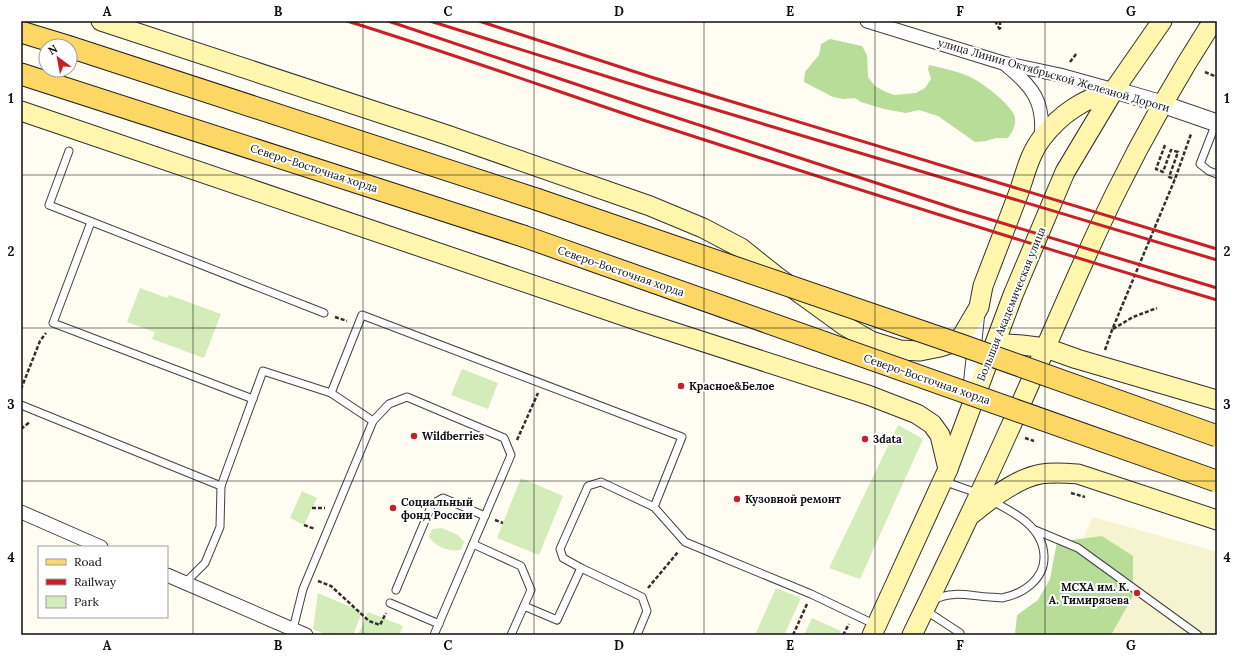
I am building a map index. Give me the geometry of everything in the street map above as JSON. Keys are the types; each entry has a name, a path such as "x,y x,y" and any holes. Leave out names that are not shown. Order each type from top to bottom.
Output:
{"main road":[{"path":"101,21 447,136 650,206 703,228 741,248 776,276 845,326 871,341 900,350 920,351 940,347 952,343 962,336 979,307 986,279 1031,159 1041,139 1063,116 1082,102 1114,90"},
{"name":"Большая Академическая улица","path":"874,630 945,475 1013,295 1065,172 1114,90 1162,21"},
{"path":"912,635 968,518 984,496 1046,348 1114,196 1162,104 1213,21"},
{"path":"21,32 41,38"},
{"path":"78,50 536,200 964,346 1217,436"},
{"name":"Северо-Восточная хорда","path":"21,74 523,236 1216,481"},
{"path":"21,111 628,318 868,395 917,414 932,424 940,435 945,475"},
{"path":"992,350 1007,344 1046,348 1077,359 1217,400"},
{"path":"984,496 1040,474 1062,472 1078,474 1217,520"}],"street":[{"name":"улица Линии Октябрьской Железной Дороги","path":"867,21 1003,63 1060,75 1114,90 1162,104 1217,123"},
{"path":"1003,63 1023,79 1037,101 1041,110 1043,123 1041,139"},
{"path":"967,415 979,307"},
{"path":"21,512 99,546"},
{"path":"168,575 306,635"}],"lane":[{"path":"1217,123 1200,164 1209,171 1217,174"},
{"path":"68,151 49,205 324,313"},
{"path":"91,222 53,323 253,399"},
{"path":"331,393 362,315 682,437 654,507"},
{"path":"185,583 205,563 220,527 221,486 263,371 331,393 373,421"},
{"path":"293,629 303,589 373,421 389,404 407,397 504,438 511,455 434,635"},
{"path":"21,404 221,486"},
{"path":"945,475 1016,514 1035,530 1078,548 1198,635"},
{"path":"637,635 647,611 642,597 563,558 560,549 588,486 601,482 654,507 685,542 811,594 874,630"},
{"path":"396,590 432,504 443,498 485,516"},
{"path":"959,635 960,633 926,606 943,595 957,593 982,597 1002,598 1025,590 1036,580 1044,563 1044,546 1035,530"},
{"path":"473,544 521,566 531,590 511,635"},
{"path":"524,606 557,620 581,568"},
{"path":"390,603 439,624"}],"path":[{"path":"994,21 1000,30 1000,21"},
{"path":"1066,66 1077,53"},
{"path":"1205,72 1217,77"},
{"path":"1105,350 1175,179 1191,134"},
{"path":"1165,145 1156,169 1163,172 1172,150 1178,152 1169,177 1175,179"},
{"path":"1112,330 1133,317 1157,308"},
{"path":"21,389 40,341 53,323"},
{"path":"511,455 542,384"},
{"path":"1023,437 1034,441"},
{"path":"312,508 326,508"},
{"path":"304,525 317,530"},
{"path":"642,597 685,542"},
{"path":"308,577 331,586 369,621 380,625 390,603"},
{"path":"793,635 811,594"}],"shaded area":[{"name":"МСХА им. К. А. Тимирязева","path":"1093,517 1217,552 1217,635 1037,635"}],"green space":[{"path":"830,39 862,46 867,55 868,77 875,86 894,95 916,93 925,88 931,79 928,69 929,65 973,78 1003,100 1009,107 1015,118 1015,124 1012,131 1008,138 996,138 975,142 938,116 919,110 906,113 884,109 861,102 855,98 844,99 833,97 804,82 805,72 819,55 821,44"},
{"path":"140,288 167,298 169,295 221,314 204,358 152,339 155,332 127,322"},
{"path":"462,369 498,383 488,409 451,395"},
{"path":"898,425 923,439 860,579 829,568"},
{"path":"521,478 563,496 539,555 497,538"},
{"path":"302,491 317,498 304,525 290,518"},
{"path":"442,528 458,535 464,542 461,550 443,548 432,541 429,537 432,529"},
{"path":"1102,536 1133,556 1133,596 1111,635 1015,635 1017,615 1038,600 1050,579 1057,542"},
{"path":"776,588 801,598 785,633 780,635 755,635"},
{"path":"318,593 362,612 353,635 327,635 313,629"},
{"path":"368,612 403,626 399,635 358,635"},
{"path":"812,618 841,631 839,635 804,635"}],"railway":[{"path":"347,21 786,166 1217,300"},
{"path":"388,21 644,107 959,210 1217,288"},
{"path":"430,21 650,90 1217,260"},
{"path":"479,21 654,78 1217,249"}],"place":[{"name":"Красное&Белое","path":"681,386"},
{"name":"Wildberries","path":"414,436"},
{"name":"3data","path":"865,439"},
{"name":"Кузовной ремонт","path":"737,499"},
{"name":"Социальный фонд России","path":"393,508"},
{"name":"МСХА им. К. А. Тимирязева","path":"1137,593"}]}
